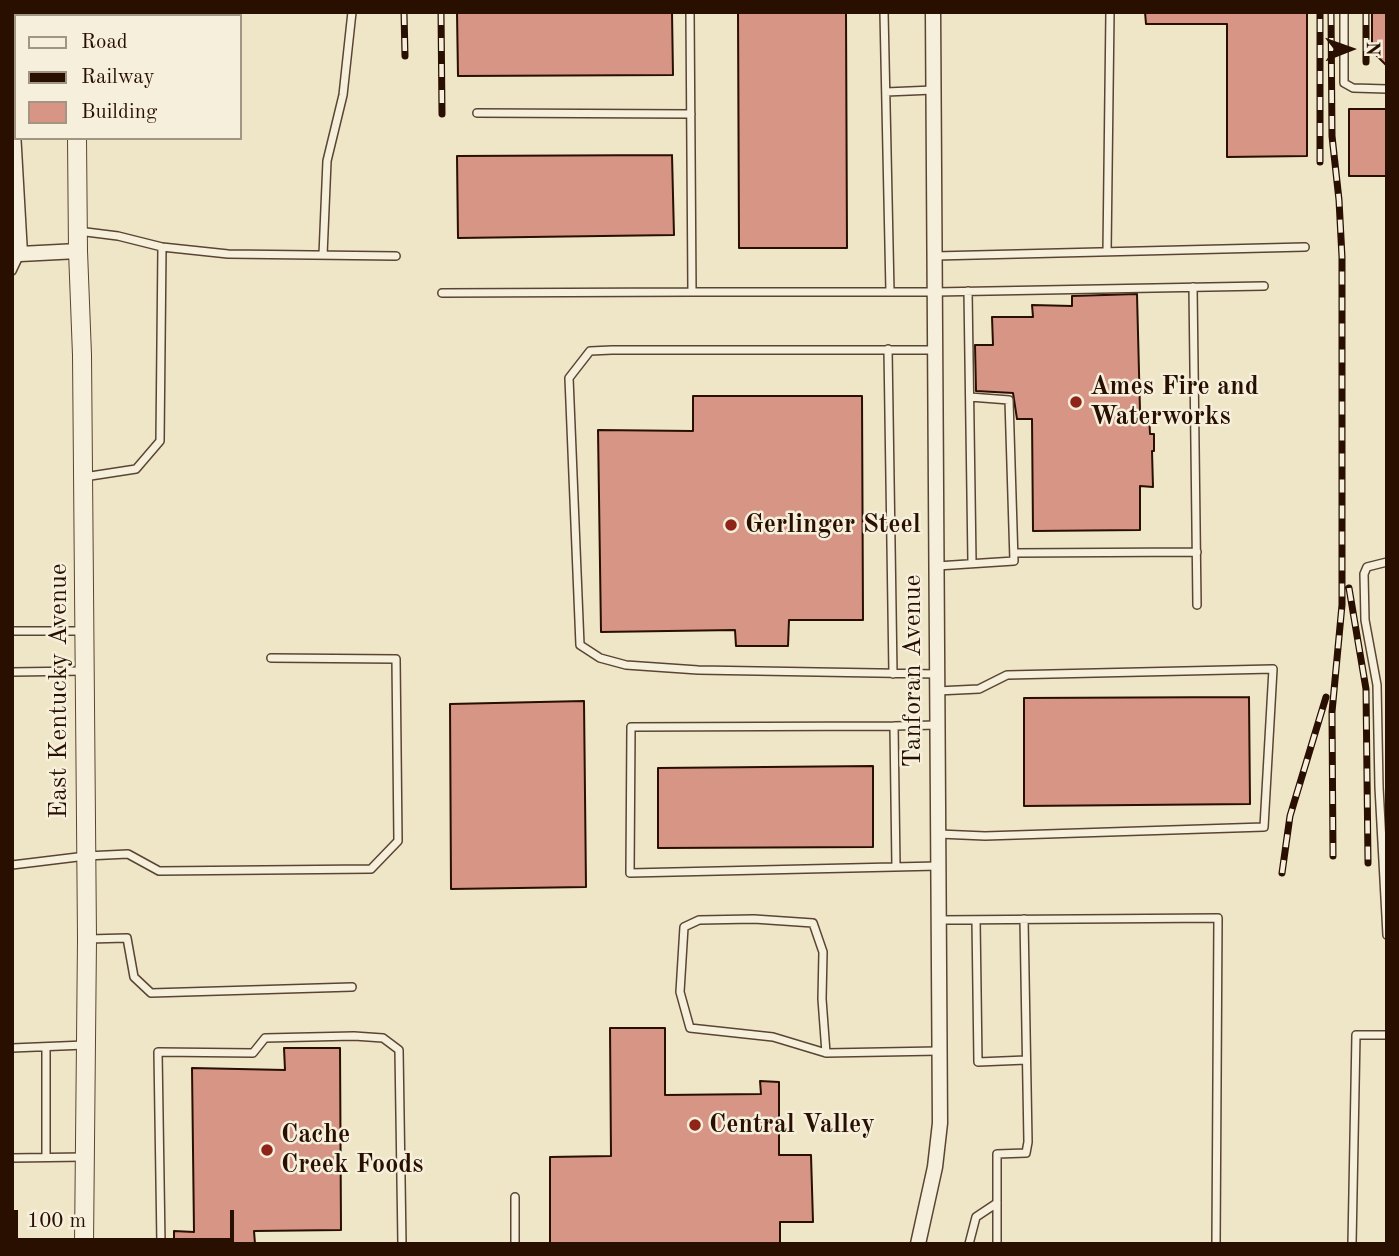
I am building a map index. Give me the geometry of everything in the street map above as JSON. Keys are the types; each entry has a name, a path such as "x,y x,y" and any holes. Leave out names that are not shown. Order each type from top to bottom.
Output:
{"street":[{"name":"Tanforan Avenue","path":"918,1244 939,1148 933,12"},
{"path":"12,114 16,254 78,251"},
{"name":"East Kentucky Avenue","path":"77,140 82,355 87,939 84,1244"}],"lane":[{"path":"323,255 327,161 343,95 352,12"},
{"path":"690,12 692,292"},
{"path":"884,12 890,292"},
{"path":"1107,251 1110,12"},
{"path":"1344,12 1344,83 1353,88 1387,89"},
{"path":"886,92 933,90"},
{"path":"477,113 691,114"},
{"path":"78,231 118,236 162,247 228,254 396,256"},
{"path":"83,477 136,469 160,441 162,247"},
{"path":"934,256 1305,247"},
{"path":"12,271 16,254"},
{"path":"442,293 934,292 1264,286"},
{"path":"1193,287 1197,605"},
{"path":"968,291 972,562"},
{"path":"888,349 893,674"},
{"path":"935,350 590,351 569,378 580,645 600,658 626,665 698,670 937,674"},
{"path":"936,566 1014,561 1009,400 970,397"},
{"path":"1013,553 1196,552"},
{"path":"1387,562 1367,567 1364,574 1365,620 1377,685 1387,936"},
{"path":"12,631 84,631"},
{"path":"12,865 128,854 159,872 371,869 398,841 396,659 271,658"},
{"path":"937,691 979,689 1007,675 1273,669 1264,827 985,836 938,834"},
{"path":"12,673 85,671"},
{"path":"937,725 631,727 630,873 938,866"},
{"path":"894,726 896,867"},
{"path":"939,920 1217,918 1216,1244"},
{"path":"826,1053 822,999 823,952 813,923 754,919 699,920 684,927 680,992 690,1028 773,1037 826,1053 939,1051"},
{"path":"997,1244 997,1154 1026,1153 1024,919"},
{"path":"976,920 978,1062 1026,1060"},
{"path":"87,939 127,938 134,977 151,993 352,987"},
{"path":"1352,1244 1356,1035 1387,1035"},
{"path":"161,1244 158,1052 253,1054 265,1038 354,1036 383,1038 399,1050 402,1244"},
{"path":"12,1048 86,1045"},
{"path":"46,1047 46,1157"},
{"path":"12,1158 85,1157"},
{"path":"515,1197 515,1244"},
{"path":"969,1244 976,1217 997,1203"}],"building":[{"path":"457,12 672,12 673,75 458,76"},
{"path":"738,12 846,12 847,248 739,248"},
{"path":"1145,12 1307,12 1307,156 1227,157 1227,24 1146,24"},
{"path":"1372,12 1387,12 1387,66 1372,51"},
{"path":"1349,109 1387,109 1387,176 1349,176"},
{"path":"672,155 674,235 458,238 457,156"},
{"name":"Ames Fire and Waterworks","path":"1137,294 1140,411 1149,412 1150,434 1154,434 1153,487 1140,486 1140,530 1033,531 1032,419 1017,419 1013,393 976,391 975,345 993,345 992,317 1033,317 1032,305 1072,306 1072,296"},
{"name":"Gerlinger Steel","path":"693,396 862,396 863,620 789,620 788,646 736,646 735,630 601,632 598,430 693,431"},
{"path":"1249,697 1250,804 1024,806 1024,698"},
{"path":"584,701 586,887 451,889 450,704"},
{"path":"873,766 873,847 658,848 658,768"},
{"name":"Central Valley","path":"610,1028 665,1028 665,1095 761,1094 760,1081 779,1082 779,1155 811,1155 813,1222 780,1222 780,1244 550,1244 550,1157 611,1156"},
{"name":"Cache Creek Foods","path":"284,1048 340,1048 341,1230 254,1231 255,1244 174,1244 174,1231 194,1232 192,1068 285,1070"}],"railway":[{"path":"404,12 405,56"},
{"path":"441,12 442,114"},
{"path":"1320,12 1320,162"},
{"path":"1331,12 1332,136 1342,257 1342,605 1332,712 1333,856"},
{"path":"1366,12 1366,62"},
{"path":"1349,588 1366,689 1368,863"},
{"path":"1282,873 1290,816 1326,697"}],"place":[{"name":"Ames Fire and Waterworks","path":"1076,402"},
{"name":"Gerlinger Steel","path":"731,525"},
{"name":"Central Valley","path":"695,1125"},
{"name":"Cache Creek Foods","path":"267,1150"}]}
